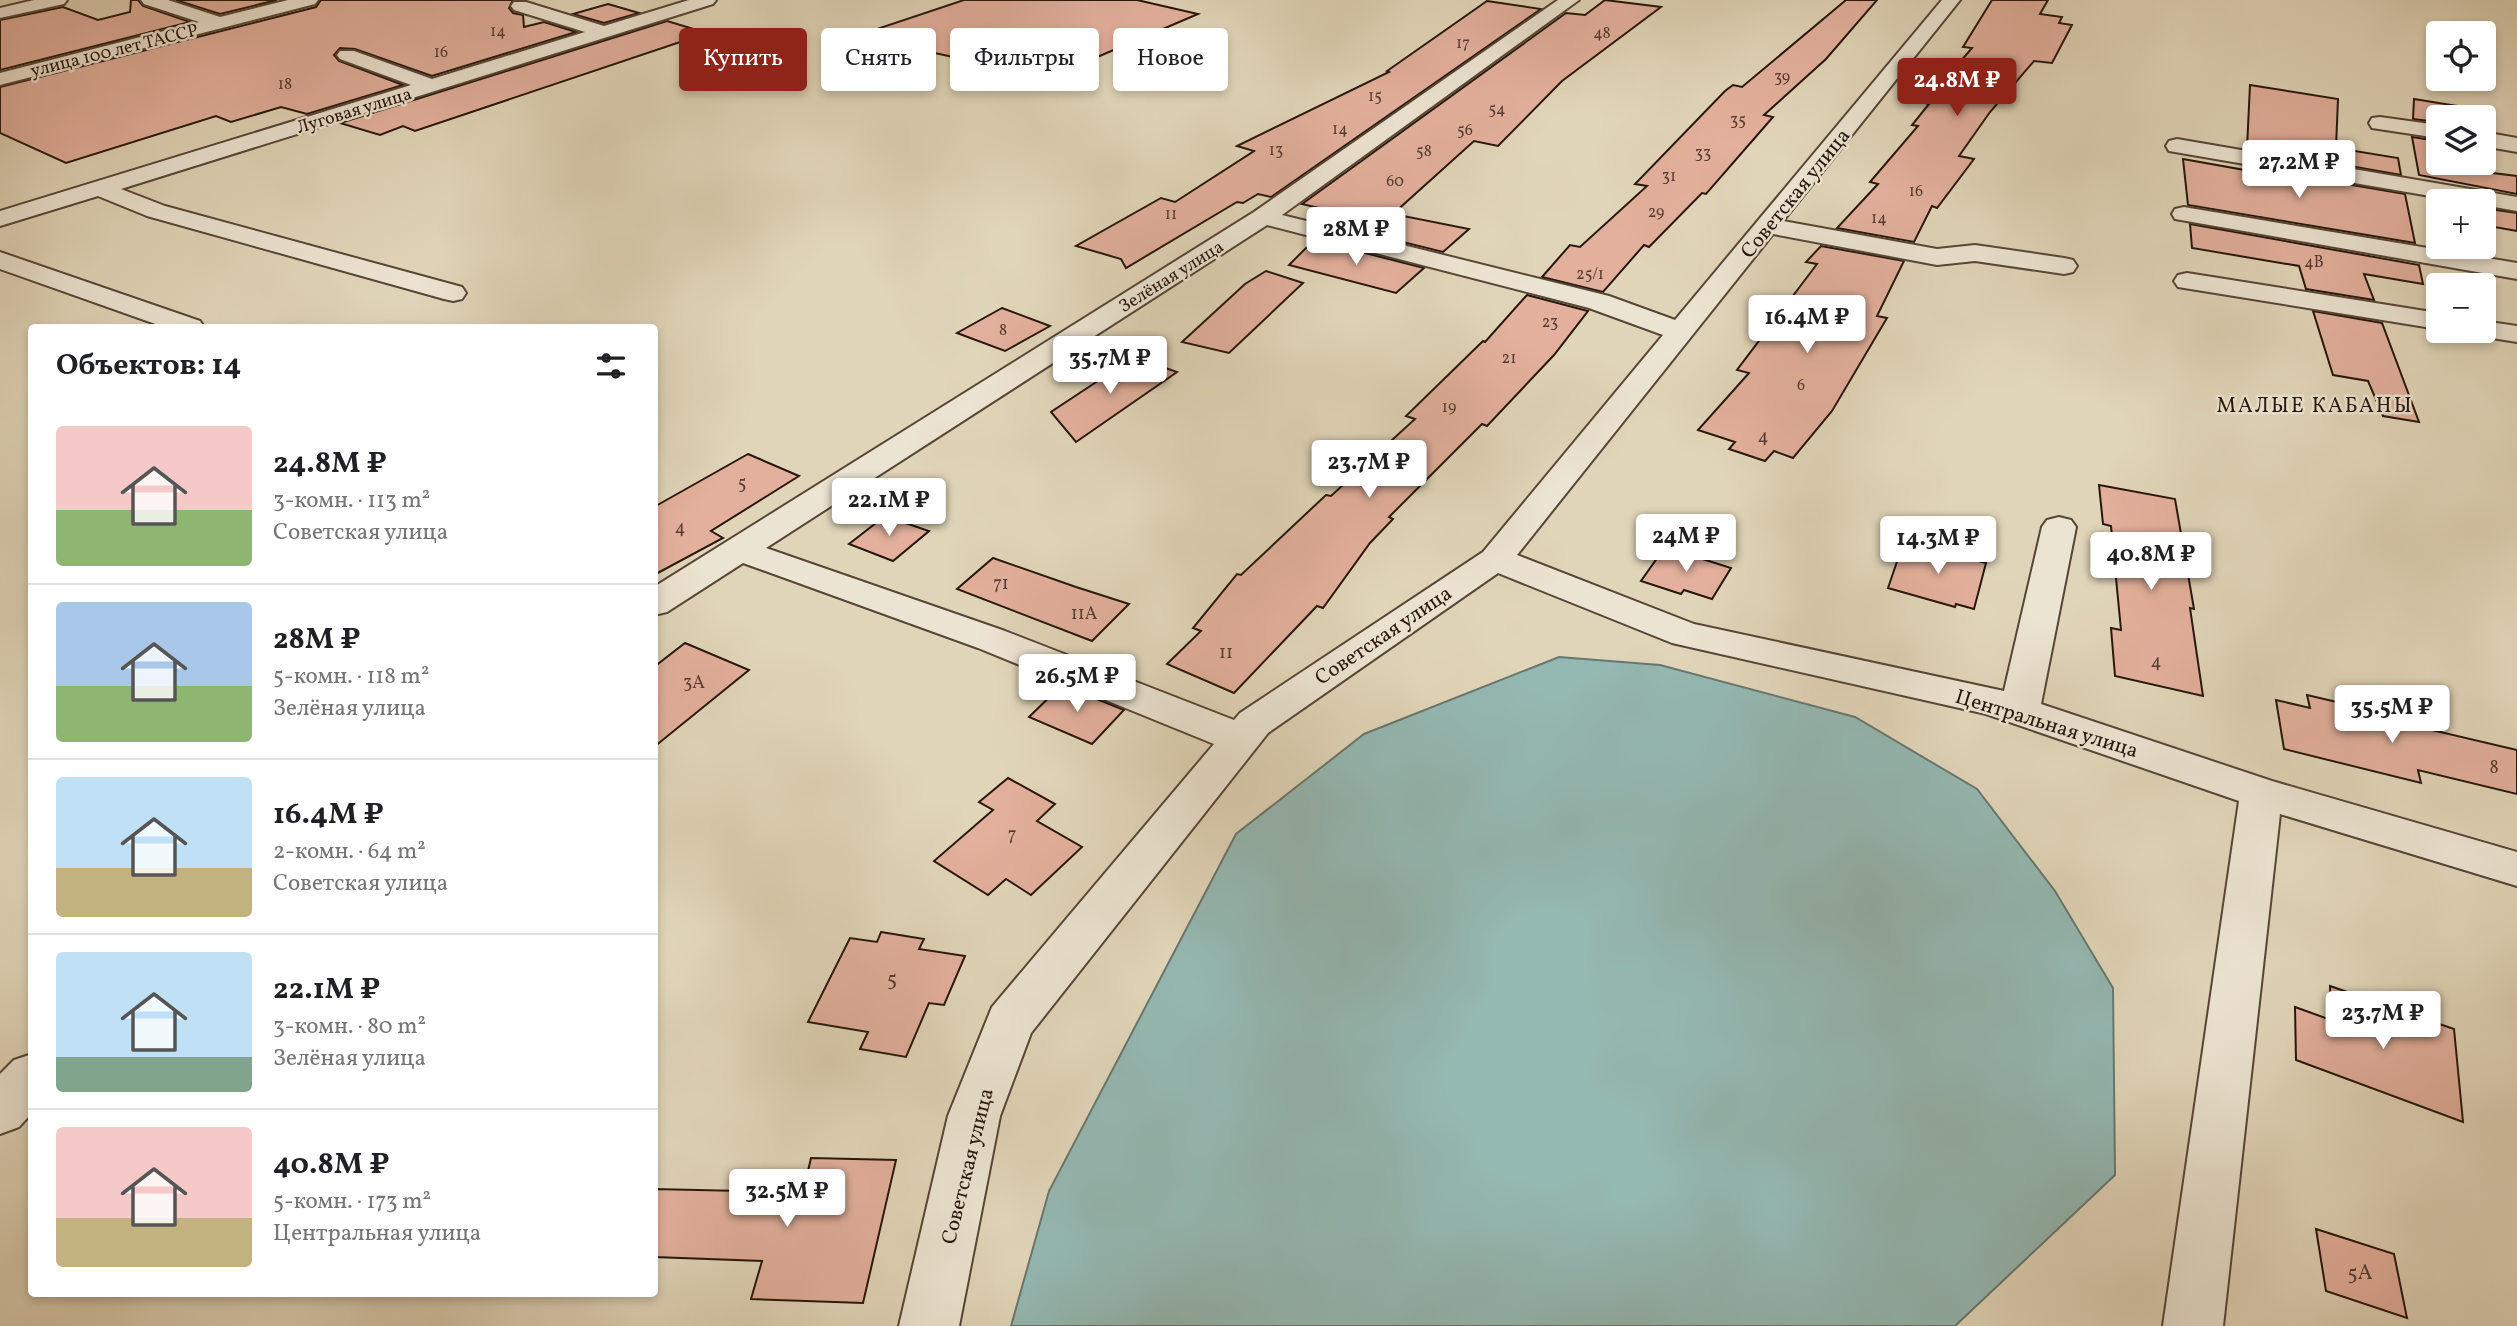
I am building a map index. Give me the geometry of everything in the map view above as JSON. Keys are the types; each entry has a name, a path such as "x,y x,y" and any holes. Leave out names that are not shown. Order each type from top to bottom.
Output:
{"street":[{"path":"0,13 58,0"},
{"path":"150,0 219,23"},
{"name":"улица 100 лет ТАССР","path":"0,79 309,0"},
{"name":"Луговая улица","path":"0,219 708,0"},
{"name":"Зелёная улица","path":"658,601 1263,217 1570,0"},
{"name":"Советская улица","path":"929,1326 974,1116 1010,1022 1254,723 1495,559 1951,0"},
{"path":"520,6 605,32"},
{"path":"347,55 433,86"},
{"path":"2381,123 2426,130"},
{"path":"2496,141 2517,145"},
{"path":"2177,146 2517,204"},
{"path":"98,188 156,211 453,293"},
{"path":"2184,214 2517,271"},
{"path":"1263,217 1599,302 1681,332"},
{"path":"1768,226 1937,257 1975,253 2064,266"},
{"path":"0,260 181,324"},
{"path":"2187,281 2426,319"},
{"path":"2496,330 2517,334"},
{"path":"2020,711 2059,527"},
{"path":"738,551 936,617 1135,693 1241,739"},
{"name":"Центральная улица","path":"1495,559 1685,634 1994,702 2261,793 2517,869"},
{"path":"2193,1326 2261,793"},
{"path":"0,1110 28,1080"}],"water":[{"path":"1559,657 1660,665 1855,717 1977,789 2055,891 2113,988 2115,1175 1955,1326 1011,1326 1049,1191 1236,834 1364,734"}],"building":[{"path":"131,0 138,0 143,6 190,22 0,70 0,20 63,7 98,20 130,12"},
{"path":"176,0 277,0 220,14"},
{"path":"321,0 513,0 509,8 513,13 523,15 524,27 544,22 576,32 432,76 355,49 340,48 334,55 339,61 403,85 307,114 281,107 231,122 216,116 66,163 0,133 0,87 316,7"},
{"path":"964,0 1137,0 1198,14 1165,28 1113,28 1113,50 1099,56 1099,28 950,28 950,56 936,53 936,28 880,28"},
{"path":"1605,0 1661,7 1562,81 1498,146 1474,141 1393,214 1469,229 1443,252 1330,224 1340,213 1302,204 1566,13 1585,15"},
{"path":"1846,0 1877,0 1826,59 1764,115 1773,117 1706,194 1702,193 1649,247 1644,245 1603,292 1542,277 1570,245 1580,247 1647,186 1635,184 1725,91 1733,85 1742,87"},
{"path":"1992,0 2048,0 2040,14 2062,17 2059,23 2072,25 2052,63 2034,61 1990,112 1959,156 1974,159 1937,208 1932,206 1914,242 1837,228 1878,184 1870,182 1918,126 1912,125 1929,104 1925,103 1972,48 1963,47"},
{"path":"1487,1 1541,9 1271,197 1258,194 1243,203 1237,202 1126,268 1121,259 1076,246 1161,198 1175,202 1254,151 1237,146 1389,72 1387,71"},
{"path":"608,4 639,13 604,23 573,14"},
{"path":"667,21 690,28 679,28 679,42 415,131 403,126 380,135 340,123"},
{"path":"2250,85 2338,99 2336,148 2398,158 2401,175 2247,148"},
{"path":"2414,99 2452,105 2426,105 2426,121 2413,119"},
{"path":"2412,137 2426,139 2426,175 2496,173 2517,176 2517,194 2496,189 2419,175"},
{"path":"2183,159 2405,194 2415,243 2188,205"},
{"path":"2496,210 2517,213 2517,231 2496,227"},
{"path":"2190,224 2419,265 2423,284 2364,274 2374,300 2306,289 2299,266 2192,248"},
{"path":"1314,240 1424,268 1396,293 1289,265"},
{"path":"1821,246 1904,261 1877,316 1887,318 1832,411 1793,458 1774,451 1765,461 1729,449 1735,442 1698,430 1749,373 1737,370 1817,264 1806,262"},
{"path":"1266,271 1303,283 1229,353 1182,342 1245,284"},
{"path":"1527,295 1588,311 1554,355 1487,426 1482,424 1389,517 1393,519 1370,543 1323,608 1317,606 1234,693 1167,664 1201,631 1193,628 1237,574 1241,575 1326,495 1331,496 1415,419 1406,416 1485,342"},
{"path":"1002,308 1050,326 1005,351 957,333"},
{"path":"2313,311 2382,323 2419,422 2383,416 2368,381 2333,375"},
{"path":"1134,357 1177,372 1076,442 1051,412"},
{"path":"748,454 799,476 711,531 723,538 658,573 658,505"},
{"path":"2099,485 2175,499 2194,609 2190,608 2203,696 2115,676 2111,628 2121,630 2111,526 2103,524"},
{"path":"885,516 929,531 893,561 849,544"},
{"path":"1904,541 1986,563 1974,609 1956,604 1955,607 1888,588"},
{"path":"1665,547 1731,568 1712,599 1684,590 1681,594 1641,581"},
{"path":"993,558 1129,604 1092,641 957,589"},
{"path":"685,643 749,670 658,744 658,664"},
{"path":"1062,685 1124,710 1092,744 1029,717"},
{"path":"2307,695 2405,718 2406,724 2517,750 2517,794 2418,770 2421,783 2284,749 2276,700 2310,708"},
{"path":"1008,778 1055,804 1037,821 1082,847 1031,895 1006,879 988,895 934,861 993,810 979,802"},
{"path":"881,932 924,939 919,949 965,956 944,1005 929,1003 906,1057 860,1049 868,1032 808,1022 850,938 877,942"},
{"path":"2330,986 2454,1029 2463,1122 2296,1060 2295,1007 2331,1020"},
{"path":"811,1158 896,1160 863,1303 751,1299 762,1261 658,1257 658,1189 783,1192 789,1171 808,1171"},
{"path":"2316,1229 2394,1254 2407,1318 2326,1291"}],"district":[{"name":"МАЛЫЕ КАБАНЫ","path":"2315,405"}]}
